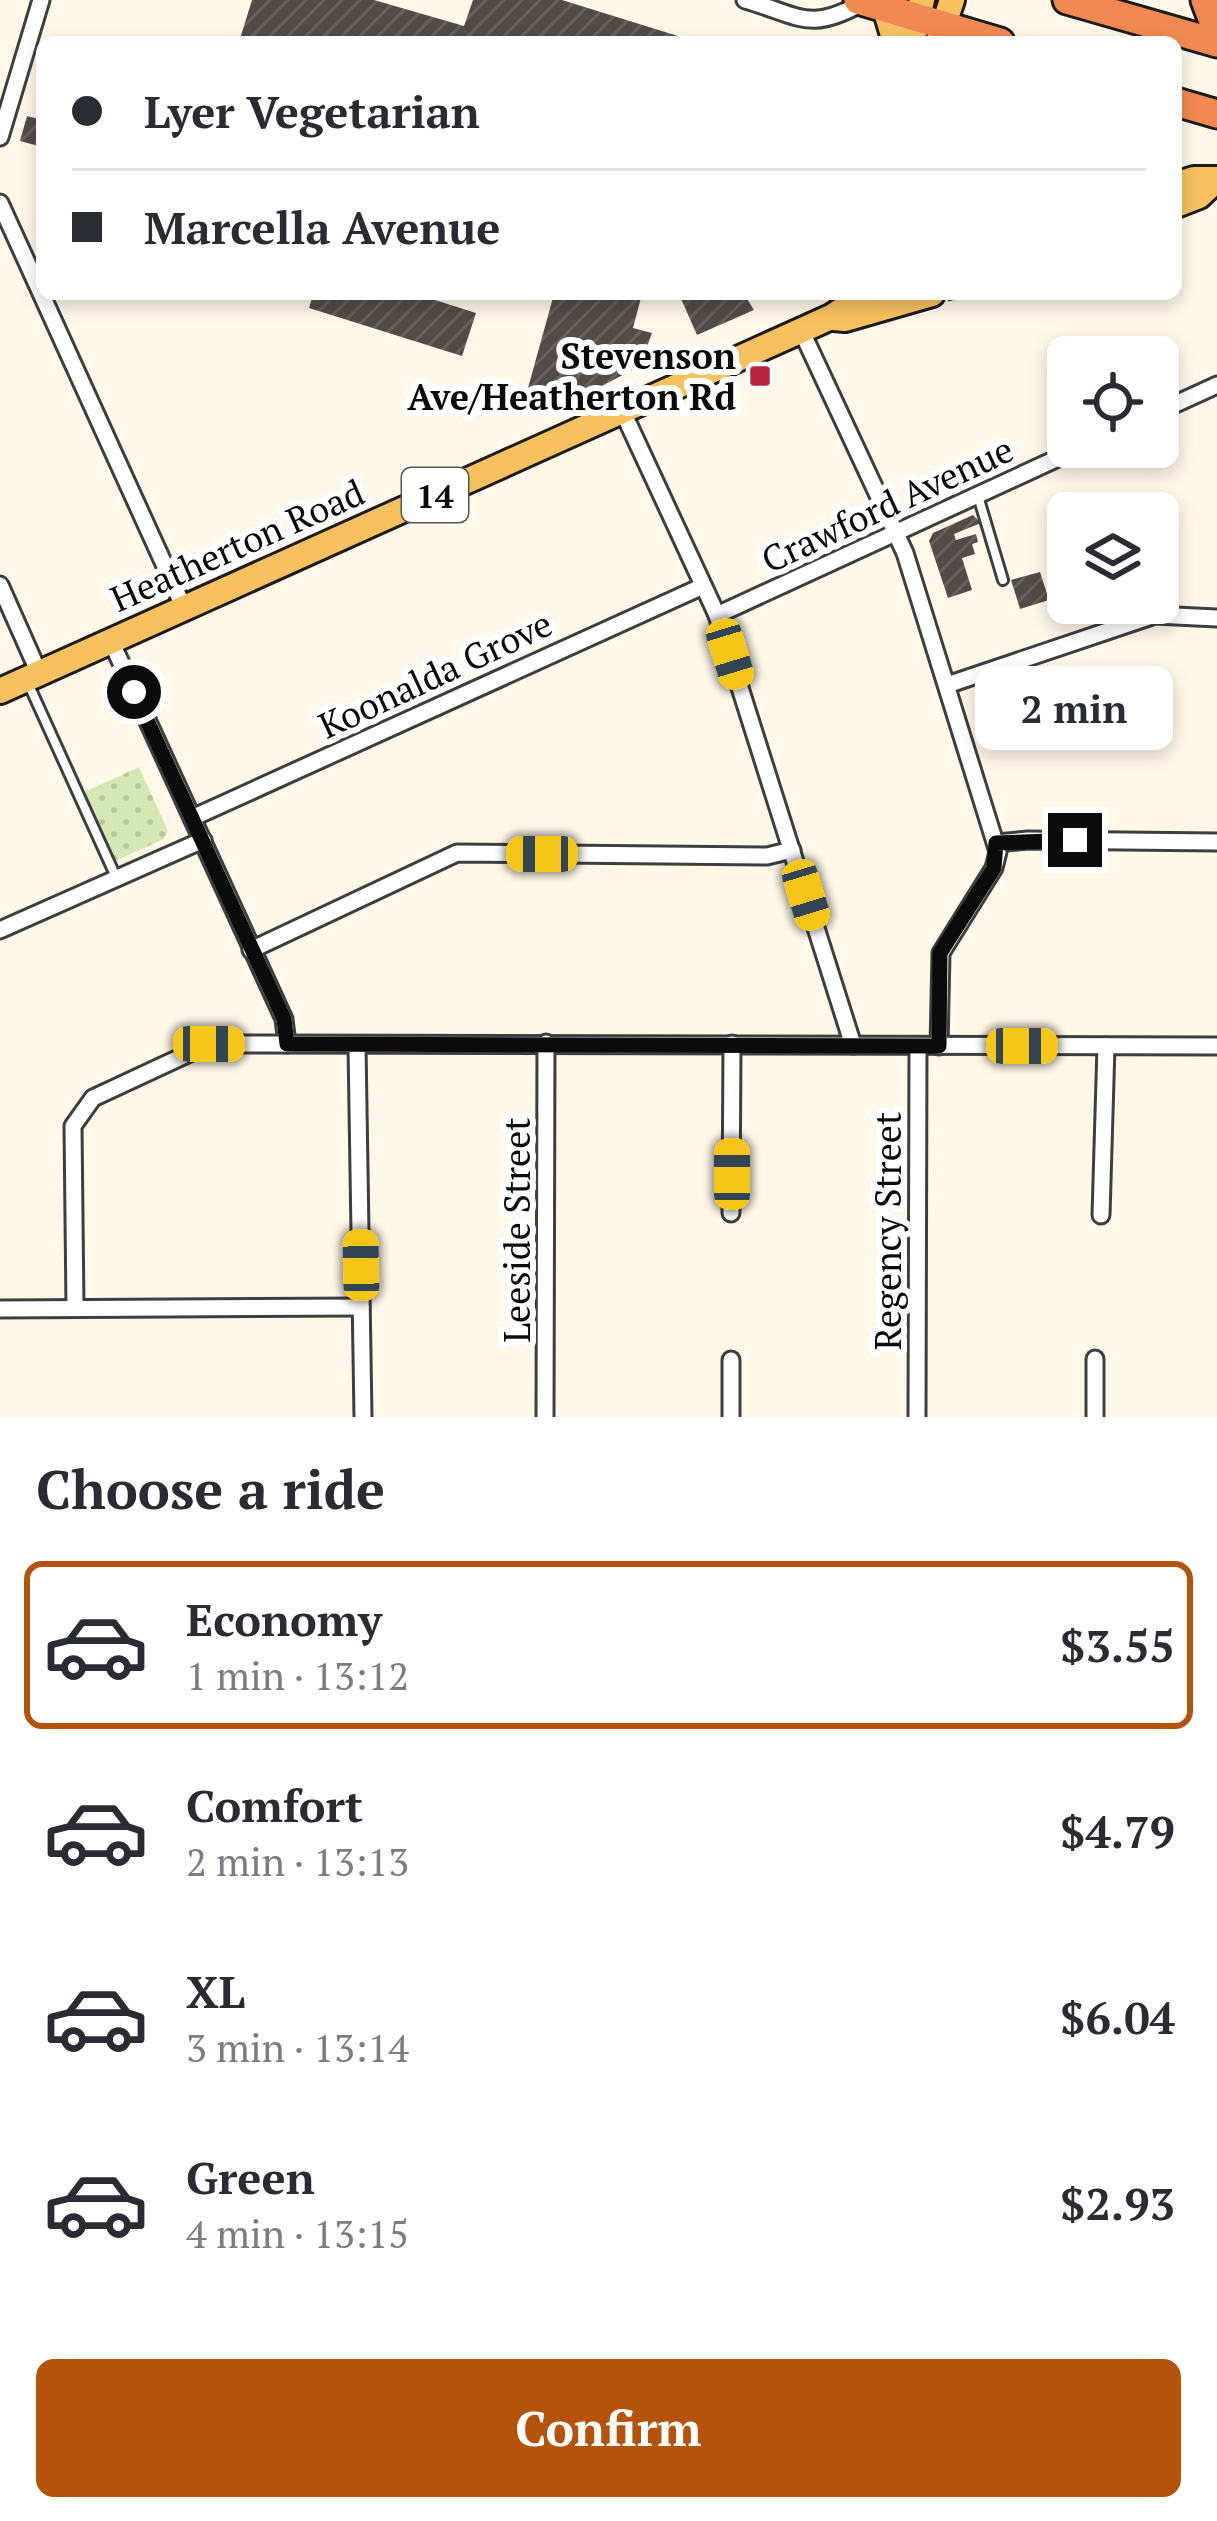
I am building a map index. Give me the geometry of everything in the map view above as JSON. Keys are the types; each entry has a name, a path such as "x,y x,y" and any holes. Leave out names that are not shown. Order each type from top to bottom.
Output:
{"highway":[{"path":"1067,0 1217,43"},
{"path":"1118,14 1154,0"},
{"path":"1204,0 1217,32"},
{"path":"869,3 980,36"},
{"path":"1196,108 1217,138"}],"main road":[{"path":"869,3 891,36"},
{"name":"Heatherton Road","path":"0,691 831,317 858,300"},
{"name":"Heatherton Road","path":"831,317 845,320 910,300"}],"street":[{"path":"0,137 41,0"},
{"path":"751,2 816,22 869,3"},
{"path":"0,202 36,281"},
{"path":"44,300 184,608"},
{"path":"801,330 896,532 996,843 997,864 940,953 939,1046"},
{"path":"1179,403 1217,386"},
{"path":"622,410 717,615 853,1045"},
{"name":"Crawford Avenue","path":"717,615 1047,463"},
{"path":"0,585 33,676"},
{"name":"Koonalda Grove","path":"192,818 703,586"},
{"path":"946,685 1155,615 1217,618"},
{"path":"111,641 284,1019 287,1044"},
{"path":"0,929 203,840"},
{"path":"996,843 1217,842"},
{"path":"251,950 458,853 767,856 792,850"},
{"name":"Leeside Street","path":"545,1417 546,1043"},
{"path":"75,1308 73,1126 93,1098 209,1044 1217,1046"},
{"path":"731,1213 732,1044"},
{"path":"358,1046 363,1417"},
{"name":"Regency Street","path":"917,1046 917,1417"},
{"path":"1101,1214 1106,1046"},
{"path":"0,1310 362,1307"},
{"path":"1095,1359 1096,1417"},
{"path":"731,1360 731,1417"}],"lane":[{"path":"978,495 1004,580"},
{"path":"33,676 117,878"}],"green space":[{"path":"139,767 168,831 164,839 113,862 82,793"}],"building":[{"path":"252,0 374,0 464,26 473,0 562,0 678,36 241,36"},
{"path":"27,116 36,118 36,145 20,141"},
{"path":"311,300 435,300 476,313 462,356 309,308"},
{"path":"552,300 640,300 633,328 652,333 640,366 575,400 528,388"},
{"path":"682,300 748,300 754,310 697,335"},
{"path":"973,515 981,523 954,534 956,540 976,534 975,554 962,558 972,590 948,598 929,541 933,533"},
{"path":"1040,572 1047,601 1020,609 1011,580"}],"place":[{"name":"Stevenson Ave/Heatherton Rd","path":"760,376"}],"route":[{"path":"134,692 284,1019 287,1044 939,1046 940,953 994,868 996,843 1075,840"}]}
